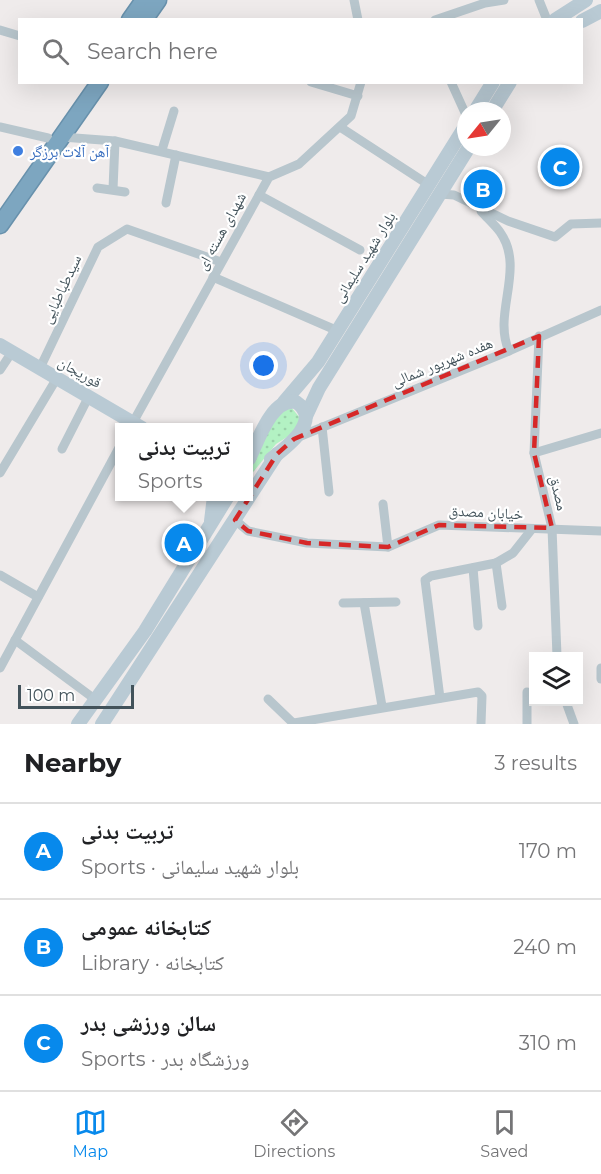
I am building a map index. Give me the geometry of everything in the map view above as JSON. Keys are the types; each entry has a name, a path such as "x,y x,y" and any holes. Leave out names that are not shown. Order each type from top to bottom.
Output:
{"highway":[{"path":"132,18 143,5"},
{"path":"0,225 85,84"},
{"path":"0,207 98,84"}],"main road":[{"path":"558,18 585,1 592,15"},
{"path":"481,102 492,84"},
{"path":"498,102 509,84"},
{"name":"بلوار شهید سلیمانی","path":"253,448 275,408 284,402 318,362 457,140"},
{"name":"بلوار شهید سلیمانی","path":"294,439 302,431 319,388 463,156"},
{"path":"0,337 23,358"},
{"name":"قوریجان","path":"0,345 89,396 130,423"},
{"path":"4,356 23,358"},
{"path":"284,402 296,402 306,416"},
{"path":"253,480 266,463 294,439"},
{"path":"253,492 277,454"},
{"path":"211,524 213,501"},
{"path":"78,724 145,631 225,501"},
{"path":"204,568 207,553 238,501"},
{"path":"102,724 247,501"}],"street":[{"path":"354,0 358,18"},
{"path":"441,18 485,3 504,0"},
{"path":"539,0 546,18"},
{"path":"0,30 18,35"},
{"path":"318,84 358,96"},
{"path":"0,127 55,137 116,141 269,177 299,164 351,116 361,84"},
{"path":"452,84 460,102"},
{"path":"162,150 174,111"},
{"path":"340,127 429,185"},
{"path":"113,189 116,141"},
{"path":"166,203 176,155"},
{"name":"شهدای هسته ای","path":"137,423 221,262 269,177"},
{"path":"97,188 125,192"},
{"path":"440,194 454,195 479,209 555,237 571,224 601,223"},
{"path":"259,195 360,250"},
{"path":"479,209 501,233 510,256 511,270 503,321 509,351"},
{"name":"سیدطباطبایی","path":"40,368 98,247 127,229 221,262"},
{"path":"213,277 338,331"},
{"name":"هفده شهریور شمالی","path":"294,439 509,351 601,310"},
{"name":"مصدق","path":"539,336 534,453 552,528 557,652"},
{"path":"0,370 4,356"},
{"path":"0,473 57,378"},
{"path":"62,449 89,396"},
{"path":"322,427 329,492"},
{"path":"534,453 601,433"},
{"path":"0,668 115,455"},
{"path":"383,504 388,547"},
{"name":"خیابان مصدق","path":"235,520 248,531 307,543 388,547 439,525 601,531"},
{"path":"440,698 425,580 431,576 496,563 513,553 532,529"},
{"path":"496,563 502,606"},
{"path":"472,568 478,626"},
{"path":"0,575 38,597"},
{"path":"343,603 396,602"},
{"path":"364,603 382,706"},
{"path":"15,640 96,700"},
{"path":"601,668 601,678"},
{"path":"527,692 527,724"},
{"path":"268,699 294,723 382,706 481,694 482,724"},
{"path":"567,706 574,724"}],"highlighted area":[{"path":"539,336 534,453 552,528 439,525 388,547 307,543 248,531 235,520 277,454 294,439"}],"green space":[{"path":"291,407 300,418 295,432 276,444 253,472 253,458 277,411"}],"place":[{"name":"آهن آلات برزگر","path":"18,151"},
{"name":"سالن ورزشی بدر","path":"560,167"},
{"name":"کتابخانه عمومی","path":"483,189"},
{"name":"تربیت بدنی","path":"184,543"}]}
